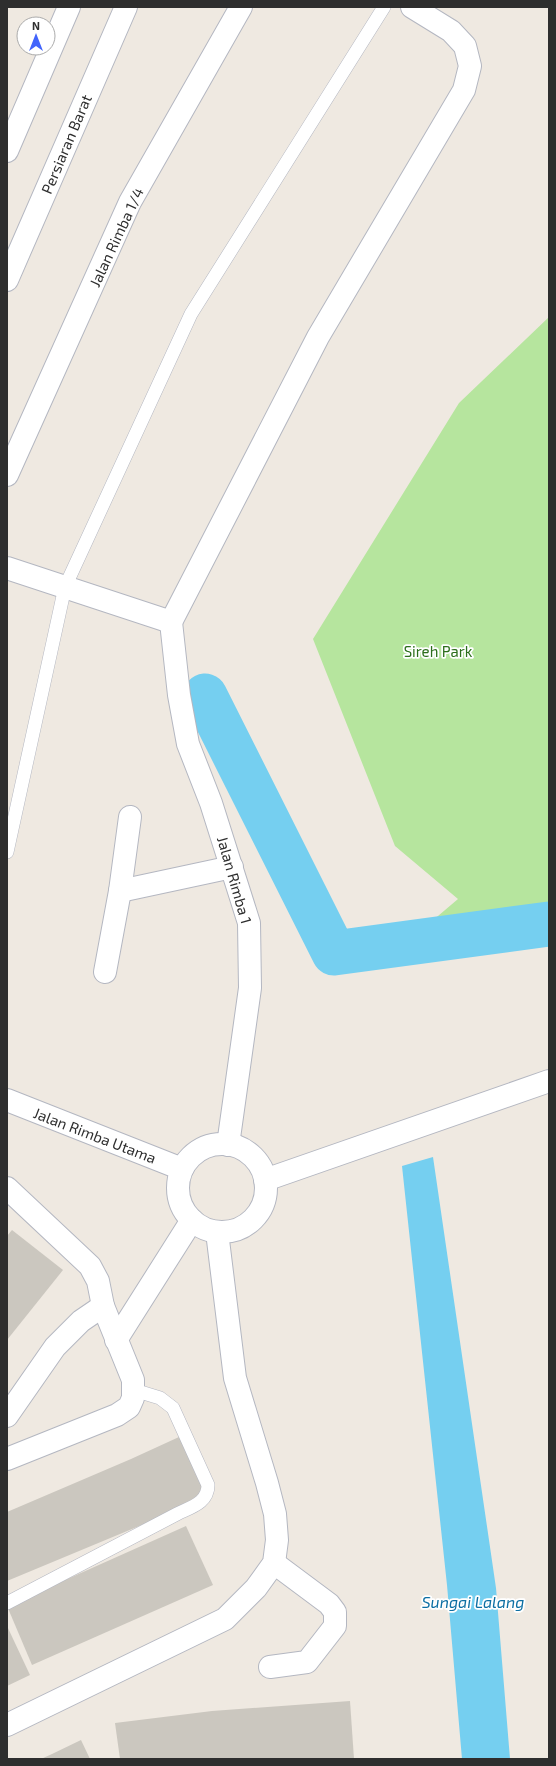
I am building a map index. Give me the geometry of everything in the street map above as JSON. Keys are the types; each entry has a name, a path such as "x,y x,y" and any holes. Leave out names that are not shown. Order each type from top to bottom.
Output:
{"street":[{"path":"7,151 69,7"},
{"name":"Persiaran Barat","path":"7,280 126,7"},
{"name":"Jalan Rimba 1/4","path":"7,476 130,202 241,7"},
{"path":"7,568 171,622 318,337 464,90 470,66 465,46 451,31 412,7"},
{"name":"Jalan Rimba 1","path":"171,622 179,695 188,744 211,802 249,923 250,988 228,1145"},
{"path":"105,972 120,891 130,817"},
{"path":"120,891 232,867"},
{"path":"265,1180 549,1081"},
{"name":"Jalan Rimba Utama","path":"7,1100 182,1169"},
{"path":"214,1145 228,1145 241,1148 252,1156 260,1167 265,1180 266,1194 262,1207 254,1218 243,1226 230,1231 217,1232 203,1228 192,1220 184,1209 179,1196 178,1183 182,1169 190,1158 201,1150 214,1145"},
{"path":"7,1188 90,1266 98,1280 103,1306 134,1380 133,1398 129,1407 117,1416 7,1459"},
{"path":"116,1340 192,1220"},
{"path":"7,1725 225,1619 256,1588 274,1563 277,1540 275,1514 235,1378 217,1232"},
{"path":"7,1416 55,1347 81,1321 103,1306"},
{"path":"270,1667 307,1662 335,1626 335,1612 329,1604 274,1563"}],"lane":[{"path":"7,852 65,587 191,314 384,7"},
{"path":"7,1603 177,1514 204,1499 208,1493 208,1485 173,1408 160,1398 134,1390"}],"green space":[{"name":"Sireh Park","path":"549,317 549,924 405,944 458,899 395,846 313,639 459,403"}],"water":[{"name":"Sungai Lalang","path":"433,1157 496,1588 510,1759 462,1759 447,1585 402,1166"}],"building":[{"path":"12,1230 63,1270 7,1340 7,1236"},
{"path":"179,1437 207,1492 156,1519 7,1581 7,1512"},
{"path":"186,1526 213,1585 32,1665 7,1606"},
{"path":"7,1626 30,1675 7,1686"},
{"path":"350,1701 354,1759 120,1759 115,1723 212,1711"},
{"path":"81,1740 90,1759 41,1759 52,1754"}],"waterway":[{"path":"205,696 334,953 549,924"}]}
